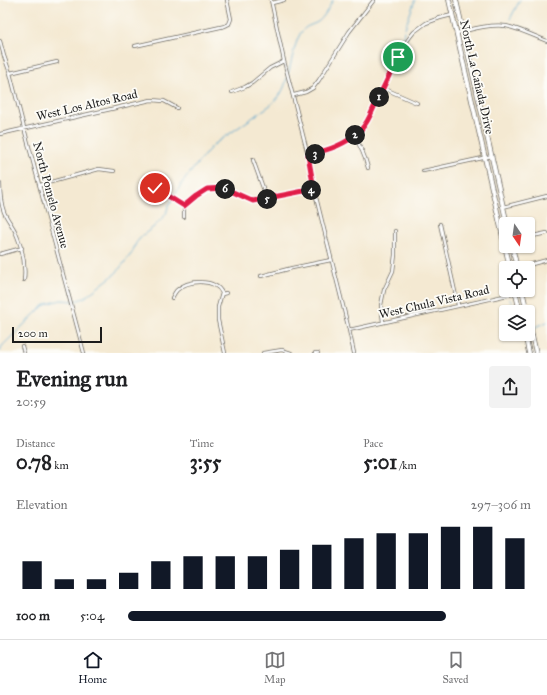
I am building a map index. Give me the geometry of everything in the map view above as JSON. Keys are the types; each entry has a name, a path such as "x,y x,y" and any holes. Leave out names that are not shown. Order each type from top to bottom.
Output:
{"main road":[{"name":"North La Cañada Drive","path":"449,0 508,261"},
{"name":"North La Cañada Drive","path":"456,0 505,217"},
{"path":"526,341 529,353"},
{"path":"533,341 536,353"}],"street":[{"path":"134,46 231,24 227,0"},
{"path":"284,0 272,2 284,61 294,95 308,155 314,189 354,353"},
{"path":"294,95 306,92 313,88 349,32 374,0"},
{"path":"308,155 327,151 354,136 364,126 402,48 414,32 426,23 452,15"},
{"path":"456,33 486,26 505,26 547,41"},
{"name":"North Pomelo Avenue","path":"0,41 10,73 84,353"},
{"path":"0,57 4,56"},
{"path":"232,92 252,83 270,68 284,61"},
{"path":"10,73 57,62"},
{"path":"383,88 416,103"},
{"name":"West Los Altos Road","path":"0,134 151,100 164,101 177,108"},
{"path":"354,136 360,146 368,168"},
{"path":"423,171 492,156"},
{"path":"253,160 267,199"},
{"path":"40,185 98,169 114,171"},
{"path":"0,184 4,212 15,231 22,248 25,271 24,280"},
{"path":"155,188 184,206"},
{"path":"184,206 207,189 224,188 253,201 314,189"},
{"path":"503,207 547,196"},
{"path":"184,206 184,217"},
{"path":"440,224 458,305"},
{"path":"384,322 381,305 384,290 393,271 395,231"},
{"path":"535,236 547,233"},
{"path":"0,254 22,248"},
{"path":"261,276 331,260"},
{"path":"535,263 547,260"},
{"path":"172,298 178,290 192,282 202,282 221,289 222,294 218,307 218,320 225,353"},
{"path":"222,294 226,293"},
{"name":"West Chula Vista Road","path":"349,330 499,296"},
{"path":"22,346 24,353"},
{"path":"263,353 282,350 291,353"}],"waterway":[{"path":"288,74 300,34 305,28 321,19 333,0"},
{"path":"405,28 415,0"},
{"path":"510,19 520,0"},
{"path":"403,40 404,31"},
{"path":"0,351 3,345 41,308 47,304 61,300 75,301 84,298 116,273 132,253 136,243 166,214 168,207 182,183 212,146 272,104 282,92 287,77"},
{"path":"509,299 512,305"},
{"path":"535,327 547,322"}],"route":[{"path":"155,188 184,206 207,189 224,188 253,201 314,189 308,155 327,151 335,147 354,136 364,126 398,57"}]}
